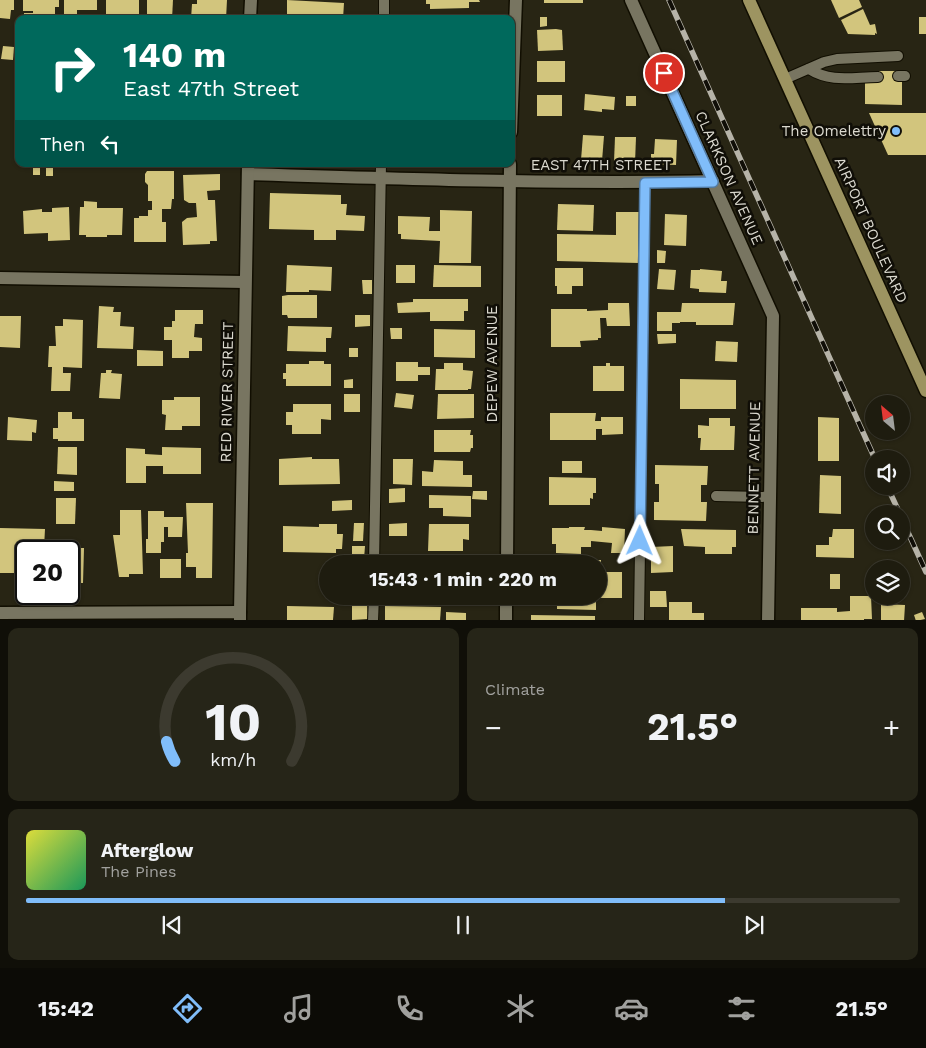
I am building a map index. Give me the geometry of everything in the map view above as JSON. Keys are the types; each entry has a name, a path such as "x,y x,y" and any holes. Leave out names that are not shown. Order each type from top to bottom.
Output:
{"main road":[{"name":"AIRPORT BOULEVARD","path":"749,0 926,391"}],"street":[{"path":"250,15 251,0"},
{"path":"515,26 516,0"},
{"name":"CLARKSON AVENUE","path":"631,0 773,316"},
{"name":"DEPEW AVENUE","path":"507,555 510,167"},
{"name":"EAST 47TH STREET","path":"248,169 381,178 645,183 713,182"},
{"name":"RED RIVER STREET","path":"240,616 248,169"},
{"path":"0,278 245,282"},
{"name":"BENNETT AVENUE","path":"768,620 773,316"},
{"path":"506,605 506,620"},
{"path":"0,613 105,617 240,616"}],"lane":[{"path":"384,0 384,15"},
{"path":"785,80 837,59 898,56"},
{"path":"809,69 828,78 878,77"},
{"path":"374,555 382,167"},
{"path":"639,620 645,183"},
{"path":"716,496 770,497"},
{"path":"373,620 374,605"}],"building":[{"path":"0,0 14,0 14,10 11,10 10,19 0,18"},
{"path":"23,0 59,0 59,7 55,7 55,15 24,15 24,13 33,13 33,11 23,11"},
{"path":"64,0 97,0 97,10 77,10 77,15 64,14"},
{"path":"106,0 139,0 139,14 141,15 106,15"},
{"path":"147,0 173,0 172,15 147,15"},
{"path":"197,0 227,0 226,15 191,15 192,4 197,4"},
{"path":"287,0 344,3 343,15 287,15"},
{"path":"426,0 479,0 480,2 469,2 469,8 430,9 430,4 426,4"},
{"path":"544,0 583,0 583,3 544,3"},
{"path":"831,0 859,0 862,7 839,18"},
{"path":"863,9 870,25 875,24 877,34 848,34 841,20"},
{"path":"540,17 547,17 547,26 540,27"},
{"path":"919,17 926,17 926,34 919,34"},
{"path":"537,30 562,30 563,50 538,51"},
{"path":"3,46 14,47 13,60 1,59"},
{"path":"537,61 565,61 565,82 537,82"},
{"path":"879,71 898,71 898,82 902,82 902,105 865,104 865,82 879,82"},
{"path":"585,94 615,97 614,110 602,109 602,112 584,110"},
{"path":"537,95 562,95 562,116 537,116"},
{"path":"626,96 636,96 636,106 626,106"},
{"path":"869,113 926,113 926,155 888,155"},
{"path":"583,135 604,136 602,161 581,160"},
{"path":"615,137 636,137 635,163 614,162"},
{"path":"655,139 677,140 676,165 654,164 654,160 651,160 651,154 654,154"},
{"path":"33,167 40,167 40,175 33,175"},
{"path":"46,167 53,167 53,176 46,176"},
{"path":"147,171 174,171 174,199 172,199 171,209 162,209 162,222 166,222 166,242 134,242 134,218 148,216 148,210 152,210 152,201 148,201 148,185 145,182"},
{"path":"220,174 220,190 207,191 208,200 215,200 217,241 210,241 210,244 183,245 182,222 187,218 197,217 196,203 189,203 184,200 183,175"},
{"path":"270,193 341,195 341,204 347,204 346,215 365,216 364,231 336,230 336,240 314,240 314,230 269,229"},
{"path":"84,201 97,202 97,208 123,208 122,235 86,237 86,235 79,235 80,207 84,207"},
{"path":"558,204 594,205 593,231 557,230"},
{"path":"69,207 70,240 48,241 48,233 24,234 23,211 42,209 42,212 52,212 52,208"},
{"path":"440,210 472,211 471,263 439,263 440,241 401,239 401,234 398,234 398,216 430,217 429,231 440,231"},
{"path":"616,212 640,212 639,263 557,261 557,234 616,235"},
{"path":"665,214 687,215 686,246 664,245"},
{"path":"657,250 666,251 665,263 657,263"},
{"path":"287,265 332,267 331,291 286,292"},
{"path":"396,265 415,265 415,283 396,283"},
{"path":"434,265 481,266 481,287 433,287"},
{"path":"555,268 583,268 583,286 572,286 572,294 557,294"},
{"path":"659,269 676,270 674,290 657,289"},
{"path":"691,270 722,271 721,281 727,281 726,293 699,292 699,289 690,288"},
{"path":"362,280 372,280 372,294 363,294"},
{"path":"317,295 317,318 288,318 287,315 282,315 282,296"},
{"path":"413,299 468,299 468,311 464,311 464,321 430,321 430,312 398,313 397,303 413,302"},
{"path":"608,303 629,303 630,326 607,326 606,318 600,318 601,338 598,338 598,340 580,341 581,347 551,347 551,309 608,310"},
{"path":"682,303 735,303 733,325 696,325 696,322 680,322 672,323 672,331 657,331 657,312 681,312"},
{"path":"99,306 114,307 113,312 121,312 120,326 134,327 133,349 97,348"},
{"path":"175,310 203,310 203,324 195,324 194,337 202,338 202,351 189,351 189,358 172,358 172,340 164,340 164,327 172,327 172,321 175,321"},
{"path":"355,315 370,315 370,326 355,327"},
{"path":"0,316 21,316 20,348 0,347"},
{"path":"63,319 83,320 82,368 63,367 63,373 71,373 70,391 51,391 52,367 48,367 49,346 56,346 55,326 63,326"},
{"path":"288,326 332,327 331,338 326,338 326,352 287,351"},
{"path":"390,328 402,328 402,339 391,339"},
{"path":"434,329 475,330 475,358 434,357"},
{"path":"657,334 676,334 676,343 658,344"},
{"path":"716,341 738,342 737,362 715,361"},
{"path":"349,348 358,348 358,357 349,357"},
{"path":"137,350 163,351 163,366 137,366"},
{"path":"309,361 324,361 324,364 331,364 331,386 286,386 286,379 283,379 283,373 286,373 286,364 309,364"},
{"path":"396,362 418,362 418,367 430,367 430,375 418,375 418,381 396,381"},
{"path":"444,363 463,363 463,370 473,371 471,389 435,390 436,369 444,369"},
{"path":"606,363 610,363 610,366 624,366 624,391 593,391 593,366 606,366"},
{"path":"106,370 112,370 111,373 122,374 120,399 99,398 101,373 106,373"},
{"path":"353,379 353,388 344,388 344,380"},
{"path":"680,379 736,380 736,409 680,409"},
{"path":"396,393 414,395 412,409 394,407"},
{"path":"344,394 360,394 360,412 344,412"},
{"path":"438,394 474,394 474,418 437,419"},
{"path":"174,397 200,397 200,426 182,426 182,430 165,430 166,415 162,414 162,400 174,400"},
{"path":"293,404 331,404 331,420 321,419 321,434 292,434 292,425 286,425 286,412 293,412"},
{"path":"58,412 72,412 72,419 84,419 84,441 58,441 58,439 53,439 53,428 58,428"},
{"path":"550,413 596,413 595,421 601,421 601,417 623,417 623,434 602,435 602,429 596,429 596,440 550,440"},
{"path":"8,417 37,420 36,433 32,432 32,441 7,440"},
{"path":"818,417 839,418 839,461 818,461"},
{"path":"709,418 730,418 730,426 735,426 734,450 700,450 701,438 698,438 698,425 709,426"},
{"path":"434,430 471,430 470,435 473,435 473,448 471,448 470,452 434,452"},
{"path":"58,447 77,447 77,475 57,474"},
{"path":"162,447 201,448 201,474 163,474 163,466 146,466 146,483 126,483 126,448 145,449 145,454 162,455"},
{"path":"312,457 312,459 339,459 340,484 279,485 279,459"},
{"path":"393,459 413,459 412,485 393,484"},
{"path":"434,460 463,461 463,475 472,475 472,487 422,486 422,471 433,472"},
{"path":"562,461 582,461 582,473 562,473"},
{"path":"655,465 708,466 707,485 701,485 701,502 707,502 706,521 654,520 654,502 659,502 659,484 655,484"},
{"path":"820,475 841,476 841,514 819,513"},
{"path":"549,477 596,478 596,493 593,493 593,499 590,498 590,505 549,505"},
{"path":"54,481 74,482 74,491 54,491"},
{"path":"405,488 405,502 389,503 389,489"},
{"path":"473,491 487,491 487,500 472,499"},
{"path":"429,495 471,496 471,517 443,516 443,508 429,508"},
{"path":"56,498 76,498 75,524 56,524"},
{"path":"352,500 352,510 332,511 332,501"},
{"path":"186,503 213,503 212,578 196,578 196,567 186,567 186,553 188,553"},
{"path":"120,510 141,510 143,574 129,574 129,577 119,577 113,535 120,535"},
{"path":"148,511 164,511 164,517 183,517 182,537 168,537 168,527 164,527 164,542 161,542 161,553 146,553"},
{"path":"354,523 364,523 363,541 353,541"},
{"path":"407,523 407,536 389,536 389,524"},
{"path":"319,524 337,524 337,534 343,534 342,549 336,549 336,553 283,552 283,526 319,527"},
{"path":"429,524 469,524 469,540 463,539 463,551 428,551"},
{"path":"585,527 584,530 602,531 602,527 625,529 624,553 611,553 612,543 591,541 591,547 581,547 581,554 556,553 556,544 552,544 552,528"},
{"path":"0,528 45,529 44,540 15,540 15,573 0,573"},
{"path":"681,529 736,530 736,547 732,547 732,554 705,554 705,547 684,546"},
{"path":"833,529 854,529 854,558 816,557 816,545 829,545 829,537 832,537"},
{"path":"352,546 365,546 364,555 352,555"},
{"path":"673,546 673,572 651,573 651,547"},
{"path":"80,548 84,548 83,583 80,583"},
{"path":"160,559 181,559 181,578 160,578"},
{"path":"607,572 622,572 622,598 607,598"},
{"path":"830,574 840,574 840,589 830,589"},
{"path":"650,591 666,591 667,607 650,607"},
{"path":"850,596 865,596 865,605 871,605 872,619 801,620 801,608 837,608 837,612 850,611"},
{"path":"669,602 692,602 692,613 704,613 704,620 669,620"},
{"path":"352,605 367,605 368,619 352,620"},
{"path":"557,605 596,605 596,610 557,609"},
{"path":"881,605 905,605 904,620 881,620"},
{"path":"287,606 334,607 333,620 287,620"},
{"path":"385,606 441,607 440,620 385,620"},
{"path":"446,612 466,613 466,620 446,620"},
{"path":"922,612 925,619 916,620 914,615"},
{"path":"531,615 595,616 595,620 531,620"}],"railway":[{"path":"669,0 871,450"},
{"path":"891,495 896,505"},
{"path":"910,537 926,572"}],"place":[{"name":"The Omelettry","path":"896,131"}],"route":[{"path":"640,541 645,183 713,182 664,73"}]}
